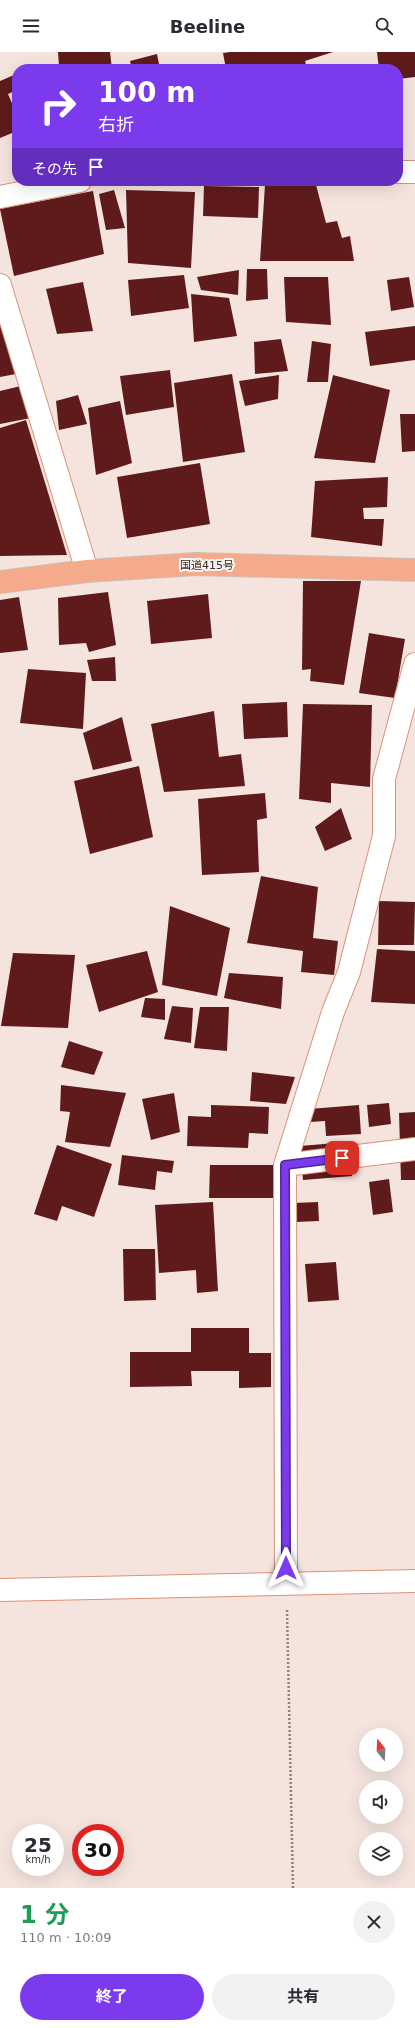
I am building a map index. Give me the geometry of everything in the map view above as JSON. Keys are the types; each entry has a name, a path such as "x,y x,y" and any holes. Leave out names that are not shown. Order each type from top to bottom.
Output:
{"highway":[{"name":"国道415号","path":"0,582 87,571 196,564 415,570"}],"street":[{"path":"403,172 415,172"},
{"path":"0,197 55,186"},
{"path":"0,285 87,571"},
{"path":"286,1583 285,1165 333,1012 349,972 384,836 384,779 415,664"},
{"path":"285,1165 415,1150"},
{"path":"0,1590 415,1581"}],"path":[{"path":"286,1583 293,1888"}],"building":[{"path":"58,52 110,52 111,64 80,64 59,64"},
{"path":"333,52 305,61 306,64 225,64 223,53"},
{"path":"377,52 415,52 415,77 403,78 403,64 378,64"},
{"path":"157,54 159,64 131,64 130,61"},
{"path":"12,76 12,92 8,94 12,103 12,133 0,138 0,81"},
{"path":"204,186 259,187 258,218 203,216"},
{"path":"265,186 316,186 326,223 337,221 342,238 350,236 354,261 260,261"},
{"path":"114,190 125,228 106,230 99,194"},
{"path":"126,190 195,192 191,268 128,263"},
{"path":"93,191 104,254 14,276 0,209"},
{"path":"247,269 267,269 268,299 246,301"},
{"path":"239,270 238,295 201,290 197,277"},
{"path":"184,275 189,308 131,316 128,280"},
{"path":"284,277 328,277 331,325 286,322"},
{"path":"409,277 414,307 391,311 387,280"},
{"path":"83,282 93,331 57,334 46,289"},
{"path":"191,294 229,298 237,336 194,342"},
{"path":"0,307 21,373 0,377"},
{"path":"415,326 415,360 370,366 365,332"},
{"path":"281,339 288,371 255,374 254,342"},
{"path":"312,341 331,344 328,382 307,382"},
{"path":"170,370 174,407 126,415 120,376"},
{"path":"232,374 245,452 183,462 174,383"},
{"path":"279,375 278,399 245,406 239,381"},
{"path":"333,375 390,390 375,463 314,458"},
{"path":"25,385 36,417 0,424 0,391"},
{"path":"78,395 87,424 59,430 56,401"},
{"path":"120,401 132,463 96,475 88,408"},
{"path":"400,414 415,414 415,451 402,452"},
{"path":"26,420 67,555 0,556 0,428"},
{"path":"200,463 210,524 127,538 117,477"},
{"path":"388,477 387,507 363,508 364,519 384,519 382,546 311,537 315,481"},
{"path":"303,581 361,581 344,685 310,681 311,669 302,670"},
{"path":"108,592 116,645 89,652 86,643 59,645 58,598"},
{"path":"208,594 212,638 151,644 147,601"},
{"path":"19,597 28,650 0,653 0,600"},
{"path":"369,633 405,639 395,698 359,693"},
{"path":"115,657 116,681 92,681 87,660"},
{"path":"28,669 86,673 83,729 20,723"},
{"path":"287,702 288,737 244,739 242,704"},
{"path":"303,704 372,705 370,787 331,783 331,803 299,799"},
{"path":"214,711 219,757 241,754 245,786 164,792 151,724"},
{"path":"122,717 132,761 93,770 83,733"},
{"path":"139,766 153,837 90,854 74,781"},
{"path":"265,793 267,818 257,820 259,872 202,875 198,799"},
{"path":"341,808 352,839 325,851 315,827"},
{"path":"261,876 318,887 313,938 338,941 334,975 301,972 303,951 247,943"},
{"path":"379,901 415,902 414,945 378,945"},
{"path":"170,906 230,928 217,996 162,985"},
{"path":"377,949 415,951 415,1004 371,1002"},
{"path":"147,951 158,992 99,1012 86,965"},
{"path":"13,953 75,955 68,1028 1,1026"},
{"path":"229,973 283,977 281,1009 224,998"},
{"path":"145,998 165,999 165,1020 141,1017"},
{"path":"172,1006 193,1008 191,1043 164,1039"},
{"path":"200,1007 229,1007 227,1051 194,1048"},
{"path":"69,1041 103,1052 94,1075 61,1067"},
{"path":"252,1072 295,1077 286,1104 250,1101"},
{"path":"61,1085 126,1093 110,1147 65,1142 70,1112 60,1111"},
{"path":"174,1093 180,1132 151,1140 142,1099"},
{"path":"389,1103 391,1124 369,1127 367,1105"},
{"path":"211,1105 269,1107 268,1134 249,1133 248,1148 187,1146 188,1116 211,1117"},
{"path":"359,1105 361,1134 326,1136 325,1121 310,1122 309,1109"},
{"path":"415,1112 415,1180 401,1180 399,1113"},
{"path":"348,1142 352,1176 303,1180 300,1146"},
{"path":"57,1145 112,1164 94,1217 62,1206 57,1221 34,1214"},
{"path":"122,1155 174,1161 172,1173 157,1171 155,1190 118,1185"},
{"path":"210,1165 273,1165 273,1198 209,1198"},
{"path":"389,1179 393,1212 373,1215 369,1182"},
{"path":"213,1202 218,1291 197,1293 196,1270 159,1273 155,1205"},
{"path":"318,1202 319,1221 295,1222 294,1203"},
{"path":"123,1249 155,1249 156,1300 124,1301"},
{"path":"336,1262 339,1300 308,1302 305,1264"},
{"path":"191,1328 249,1328 249,1353 271,1353 271,1387 239,1388 239,1371 191,1371 192,1386 130,1387 130,1352 191,1352"}],"route":[{"path":"286,1568 285,1165 342,1158"}]}
